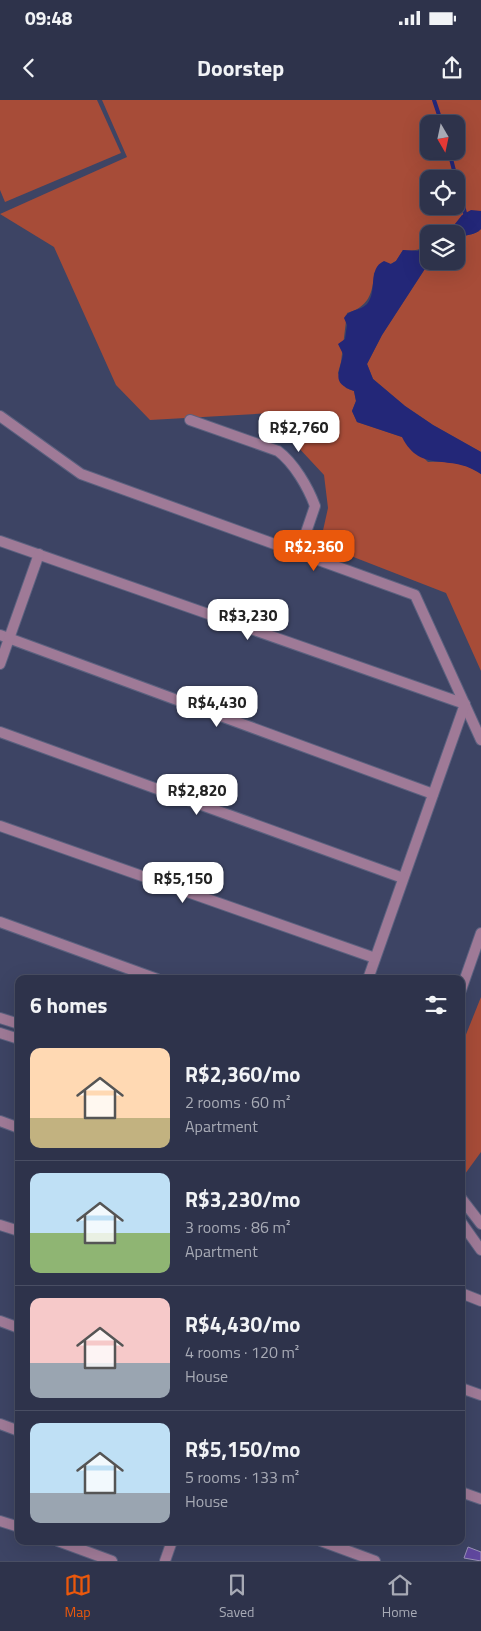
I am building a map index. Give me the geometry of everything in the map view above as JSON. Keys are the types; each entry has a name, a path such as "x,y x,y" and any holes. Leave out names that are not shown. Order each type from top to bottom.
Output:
{"street":[{"path":"0,416 81,474 415,594 481,740"},
{"path":"190,420 278,451 285,456 311,496 315,506 299,553"},
{"path":"0,541 465,704"},
{"path":"0,664 5,637 39,554"},
{"path":"5,637 433,794"},
{"path":"369,975 465,704"},
{"path":"0,732 403,878"},
{"path":"0,826 375,958"},
{"path":"0,922 146,975"},
{"path":"465,979 481,933"},
{"path":"0,1018 15,1023"},
{"path":"0,1033 15,1038"},
{"path":"0,1121 15,1127"},
{"path":"465,1203 481,1224"},
{"path":"0,1225 15,1230"},
{"path":"465,1228 481,1250"},
{"path":"465,1295 481,1301"},
{"path":"0,1321 15,1327"},
{"path":"465,1389 481,1395"},
{"path":"0,1424 15,1430"},
{"path":"465,1493 481,1499"},
{"path":"0,1521 15,1526"},
{"path":"69,1545 112,1561"},
{"path":"165,1561 171,1545"},
{"path":"331,1545 375,1561"}],"shaded area":[{"path":"0,100 97,100 121,153 5,202 0,190"},
{"path":"102,100 481,100 481,211 475,212 458,225 420,225 420,248 403,250 396,261 374,273 371,293 368,299 360,307 347,313 338,373 346,388 354,391 356,401 352,411 357,422 402,437 428,462 456,463 481,474 481,671 446,593 320,544 328,508 324,475 297,446 290,412 150,420 116,385 54,247 0,214 127,157"},
{"path":"471,210 481,211 481,229 473,234 465,235 465,225 454,225 462,215"},
{"path":"481,229 481,452 433,425 405,406 373,379 367,364 382,335 424,270 465,270 465,235"},
{"path":"420,249 420,270 424,270 382,335 367,364 373,379 405,406 433,425 481,452 481,474 458,464 427,460 418,456 410,449 402,437 357,422 352,411 356,401 354,391 342,385 339,381 338,377 343,354 338,344 345,339 347,325 344,318 349,313 367,304 372,293 374,275 379,265 384,261 391,264 396,261 403,250 418,251"},
{"path":"481,997 481,1152 465,1174 465,1037"}],"building":[{"path":"468,1547 481,1552 481,1561 464,1558"}],"waterway":[{"path":"434,100 439,115"},
{"path":"451,160 466,217"}]}
